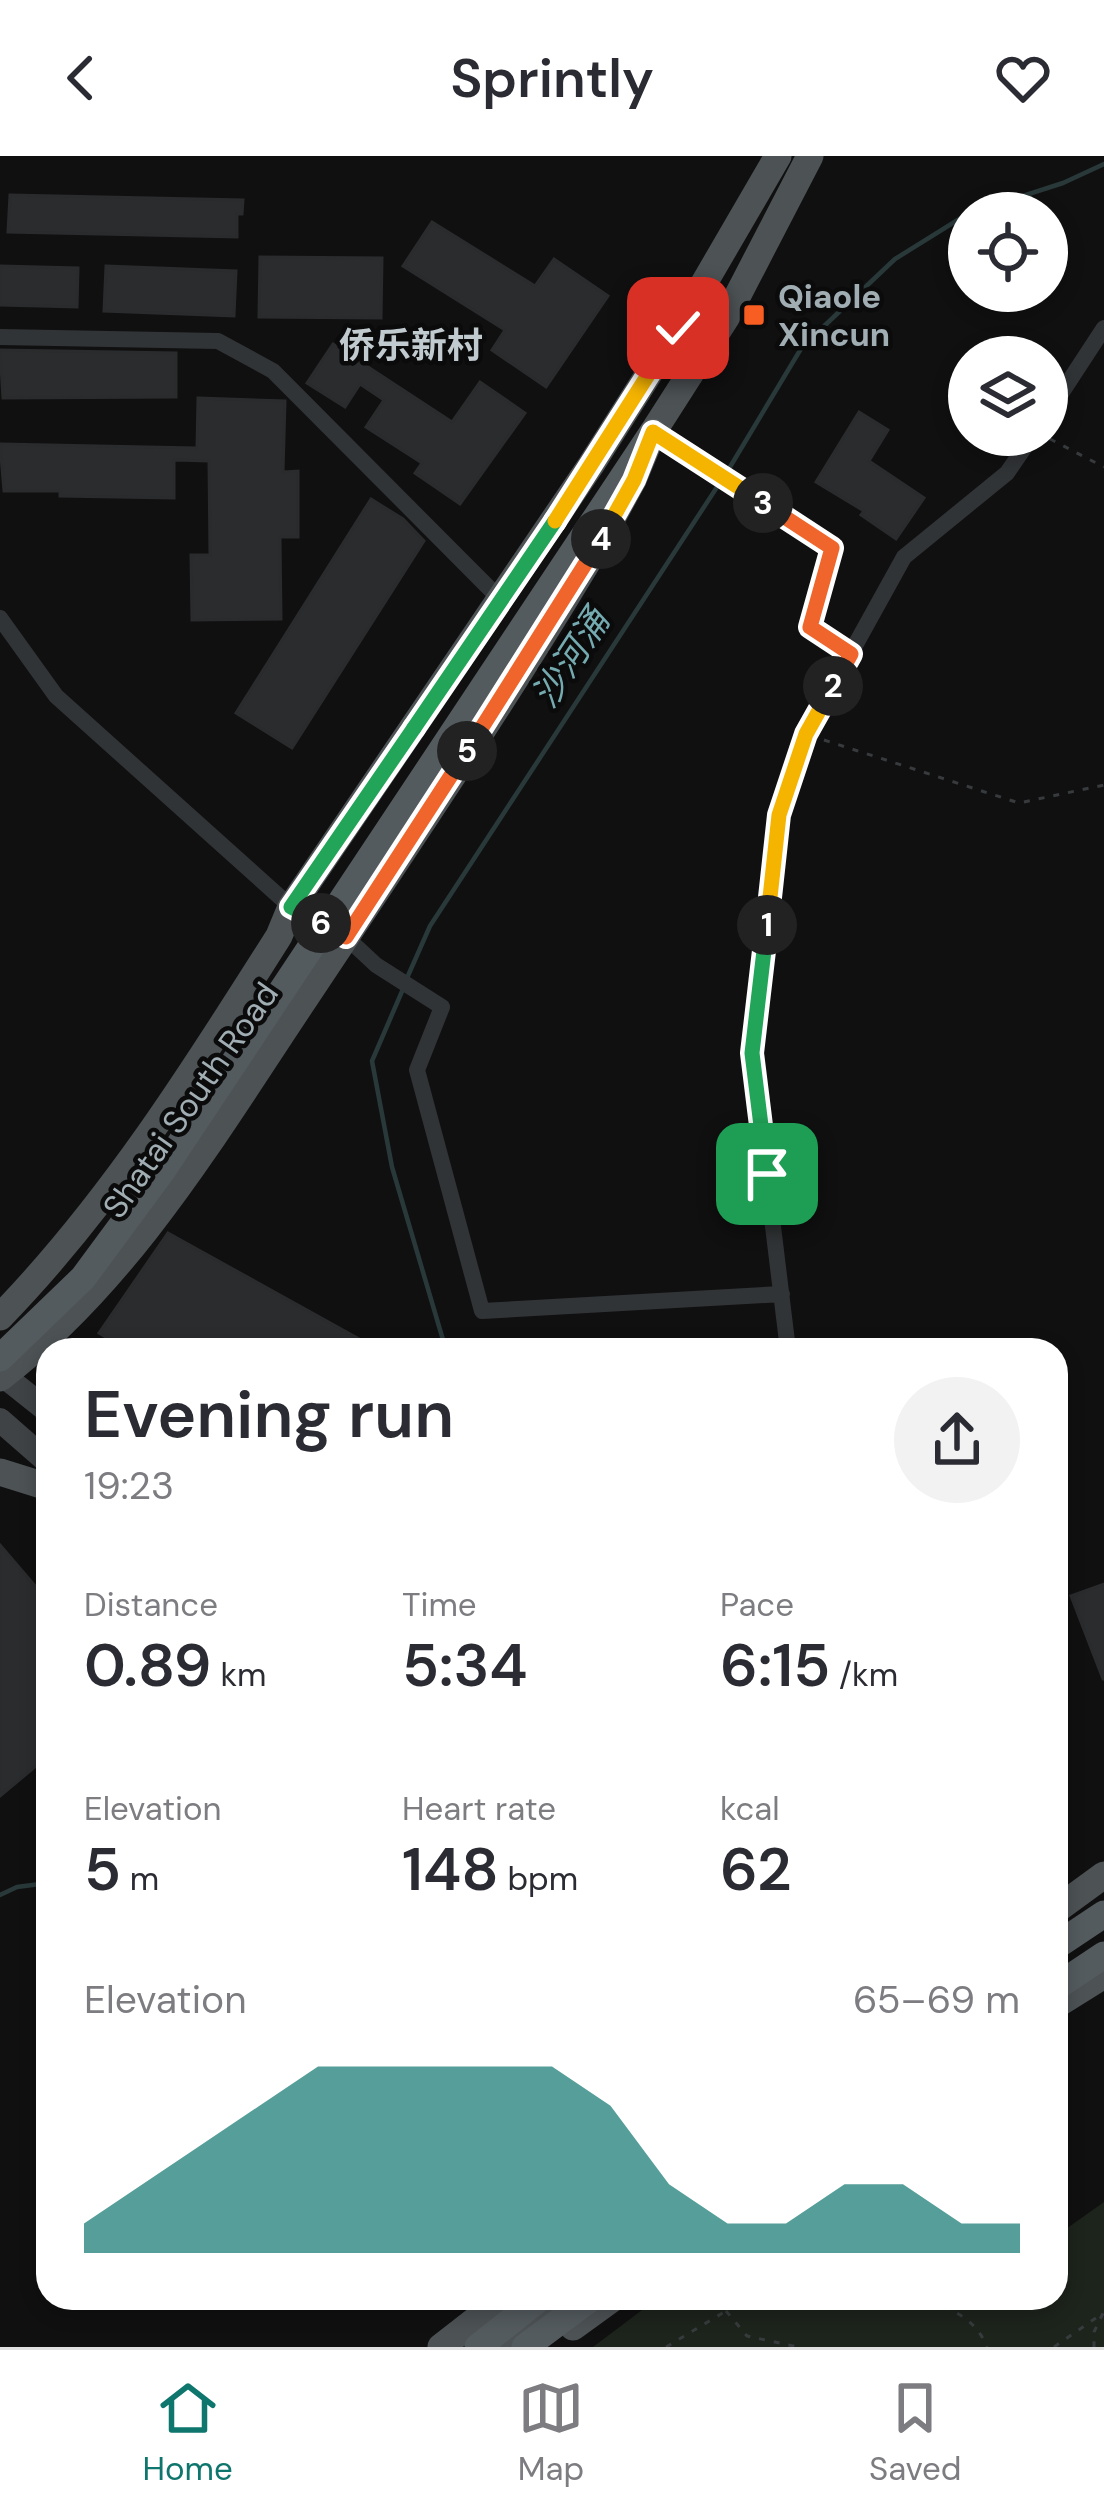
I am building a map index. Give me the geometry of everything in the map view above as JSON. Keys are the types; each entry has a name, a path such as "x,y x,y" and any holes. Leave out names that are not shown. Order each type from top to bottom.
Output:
{"highway":[{"path":"1,1371 113,1239 186,1135 653,432"},
{"path":"1068,1938 1101,1916"},
{"path":"1068,1979 1104,1955"},
{"path":"478,2347 526,2310"},
{"path":"525,2347 575,2310"}],"main road":[{"name":"Shatai South Road","path":"0,1317 110,1189 249,983 291,907 611,434 778,156"},
{"name":"Shatai South Road","path":"41,1338 78,1308 163,1206 346,937 572,587 634,480 653,432 726,318 810,156"},
{"path":"72,1338 78,1308"},
{"name":"Shatai South Road","path":"1,1371 36,1342"},
{"path":"1,1371 36,1402"},
{"path":"0,1420 36,1452"},
{"path":"0,1472 36,1483"},
{"path":"1068,1901 1104,1875"},
{"path":"1068,1998 1104,1975"},
{"path":"441,2347 489,2310"},
{"path":"502,2347 549,2310"},
{"path":"545,2347 597,2310"}],"street":[{"path":"1068,383 1104,328"},
{"path":"0,337 218,341 273,371 493,592"},
{"path":"653,432 832,548 810,627 851,654"},
{"path":"787,1338 752,1053 779,815 806,734 904,557 1007,472 1018,456"},
{"path":"0,618 56,696 291,907 346,937 376,965 442,1007 417,1070 482,1311 782,1294"}],"path":[{"path":"1068,448 1104,467"},
{"path":"806,734 1019,803 1104,785"},
{"path":"952,2310 979,2332 986,2347"},
{"path":"665,2347 726,2312 747,2336 799,2347"},
{"path":"1054,2347 1104,2312"},
{"path":"1094,2347 1094,2332 1104,2312"}],"shaded area":[{"path":"1104,2202 1104,2347 593,2347 642,2310 1068,2310 1068,2228"}],"building":[{"path":"10,195 243,200 242,214 237,214 237,237 8,232"},
{"path":"432,222 535,286 554,259 608,296 546,387 492,350 505,330 403,266"},
{"path":"260,257 382,258 381,318 259,317"},
{"path":"0,266 78,268 77,307 0,305"},
{"path":"106,266 236,271 234,316 104,311"},
{"path":"333,344 452,422 480,382 525,413 460,504 415,473 422,463 366,427 384,400 360,384 345,407 307,383"},
{"path":"0,350 176,353 176,397 3,398"},
{"path":"198,398 285,401 283,472 298,471 298,537 280,537 281,619 192,620 191,555 210,555 209,461 174,460 174,498 4,491 0,444 197,448"},
{"path":"859,412 888,430 869,461 924,498 896,539 861,515 864,511 816,482"},
{"path":"371,499 403,519 424,541 292,748 236,713"},
{"path":"168,1233 357,1338 107,1338 99,1333"},
{"path":"0,1545 36,1587 36,1766 0,1796"},
{"path":"1104,1584 1104,1679 1103,1679 1071,1596"}],"waterway":[{"name":"沙河涌","path":"1035,192 1104,164"},
{"name":"沙河涌","path":"727,472 802,347 895,259 948,226"},
{"name":"沙河涌","path":"407,978 430,926 721,481"},
{"name":"沙河涌","path":"403,989 372,1061 392,1167 442,1338"},
{"name":"沙河涌","path":"0,1895 36,1885"}],"place":[{"name":"Qiaole Xincun","path":"754,315"}],"district":[{"name":"侨乐新村","path":"411,345"}],"route":[{"path":"678,328 558,517 291,907 346,937 572,587 634,480 653,432 832,548 810,627 851,654 806,734 779,815 752,1053 767,1174"}]}
